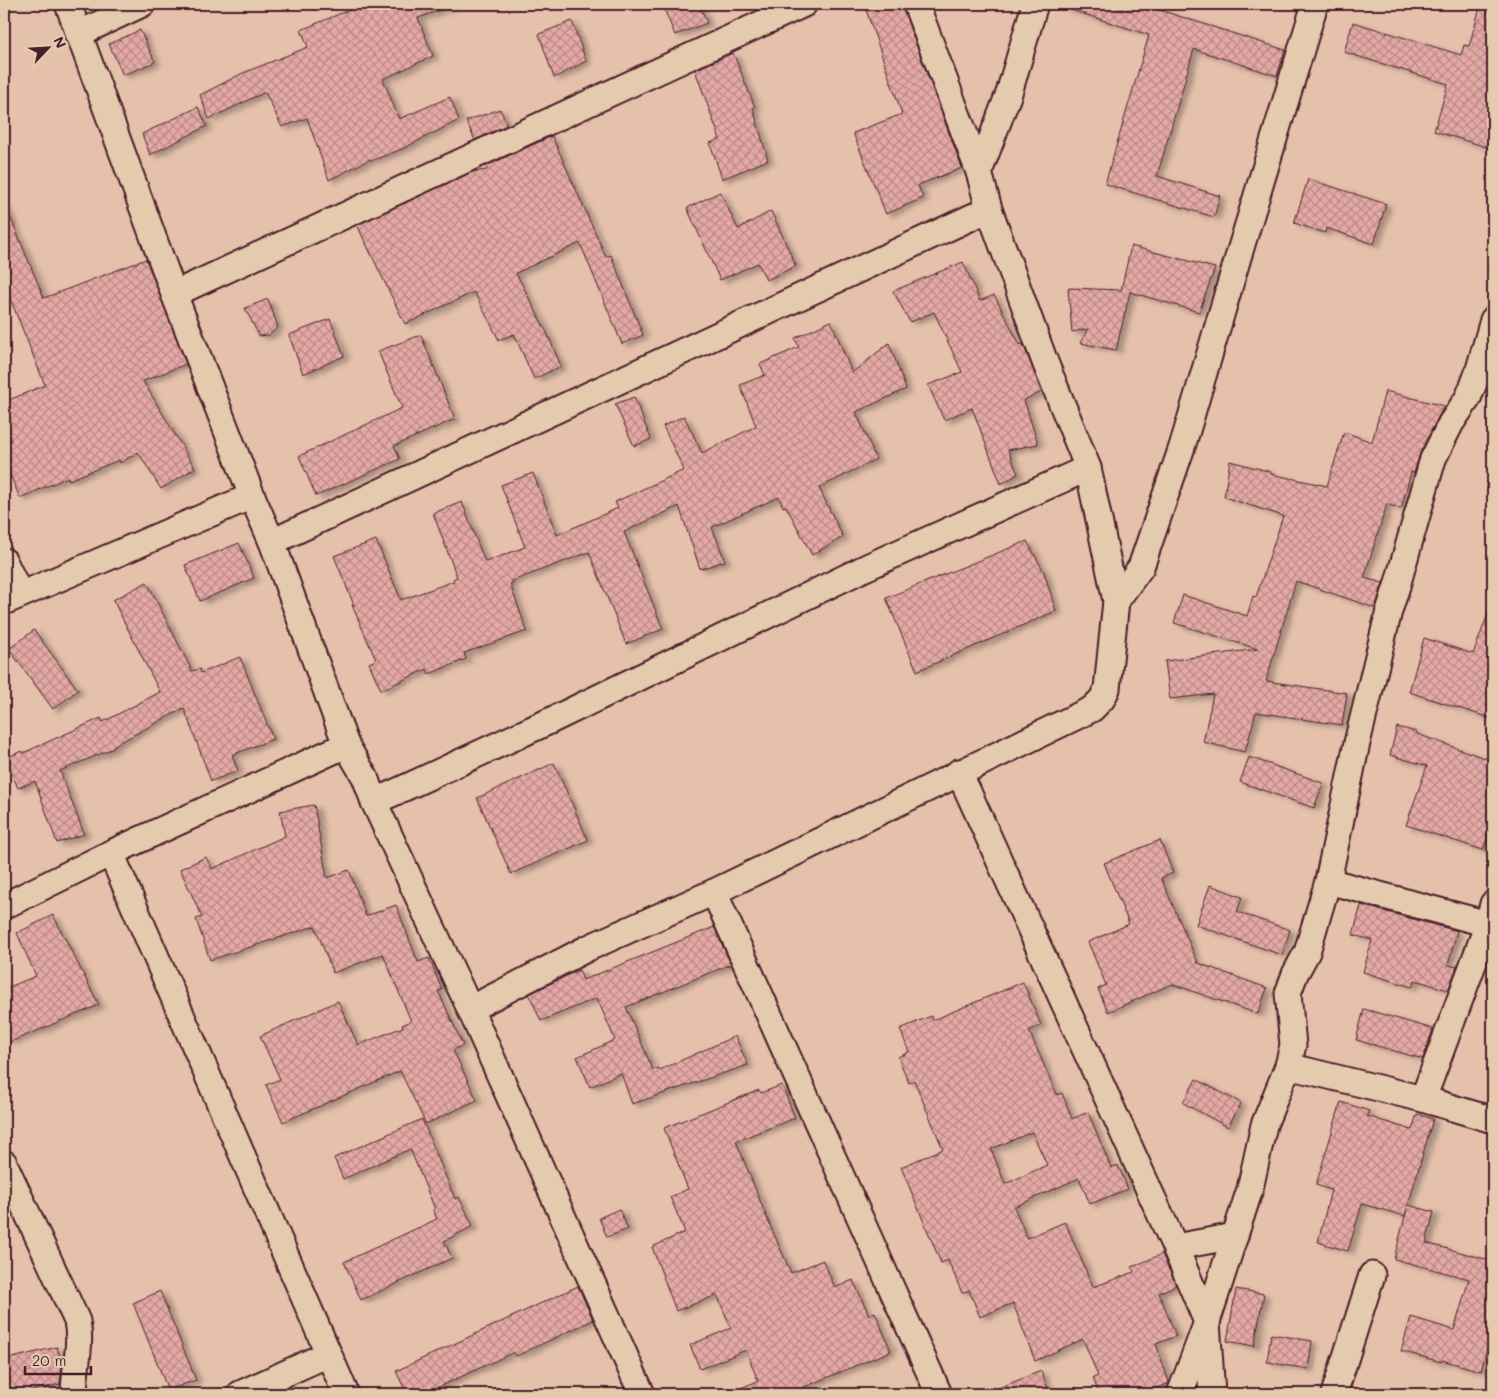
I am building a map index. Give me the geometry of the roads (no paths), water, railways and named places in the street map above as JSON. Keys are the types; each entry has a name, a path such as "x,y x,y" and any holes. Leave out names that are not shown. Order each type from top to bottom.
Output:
{"street":[{"path":"68,4 174,294 252,496 272,542 346,745 365,777 374,802 470,1009 642,1394"},
{"path":"78,34 142,4"},
{"path":"174,294 804,4"},
{"path":"470,1009 588,948 714,892 1092,709 1102,699 1107,689 1116,601 1088,468 1045,362 989,209 979,172 916,4"},
{"path":"979,172 1009,93 1035,4"},
{"path":"1116,601 1141,567 1184,444 1234,270 1315,4"},
{"path":"272,542 989,209"},
{"path":"1180,1394 1207,1322 1250,1189 1264,1125 1288,1066 1293,1045 1288,993 1295,974 1307,952 1328,881 1357,743 1389,611 1433,459 1451,423 1468,398 1478,373 1493,320"},
{"path":"374,802 554,720 867,567 1088,468"},
{"path":"4,561 12,598 252,496"},
{"path":"4,906 112,853 346,745"},
{"path":"959,772 1175,1247 1207,1322 1212,1394"},
{"path":"112,853 346,1394"},
{"path":"1328,881 1490,914 1422,1099"},
{"path":"714,892 939,1394"},
{"path":"1288,1066 1422,1099 1493,1120"},
{"path":"4,1163 11,1201 77,1321 80,1335 74,1379 74,1394"},
{"path":"1175,1247 1234,1236"},
{"path":"1334,1394 1372,1275"},
{"path":"240,1394 328,1354"}]}
